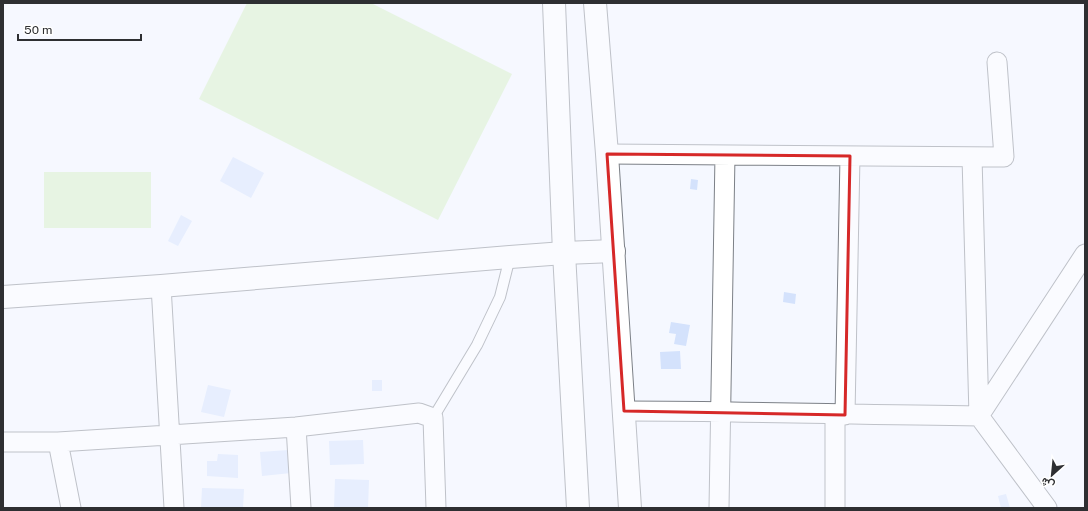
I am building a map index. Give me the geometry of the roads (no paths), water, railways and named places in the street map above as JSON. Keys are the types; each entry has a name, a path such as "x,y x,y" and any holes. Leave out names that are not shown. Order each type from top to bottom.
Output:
{"main road":[{"path":"554,3 564,253 578,508"},
{"path":"595,3 614,251 630,508"},
{"path":"3,297 161,286 510,257 614,251"}],"street":[{"path":"607,154 1004,157 997,62"},
{"path":"719,508 725,155"},
{"path":"835,508 850,156"},
{"path":"972,157 980,416 1047,508"},
{"path":"980,416 1085,254"},
{"path":"161,286 171,435 174,508"},
{"path":"624,410 720,411 840,415 980,416"},
{"path":"3,442 58,442 296,427 419,413 433,418 436,508"},
{"path":"296,427 301,508"},
{"path":"58,442 71,508"}],"lane":[{"path":"433,418 477,345 500,297 510,257"}]}
